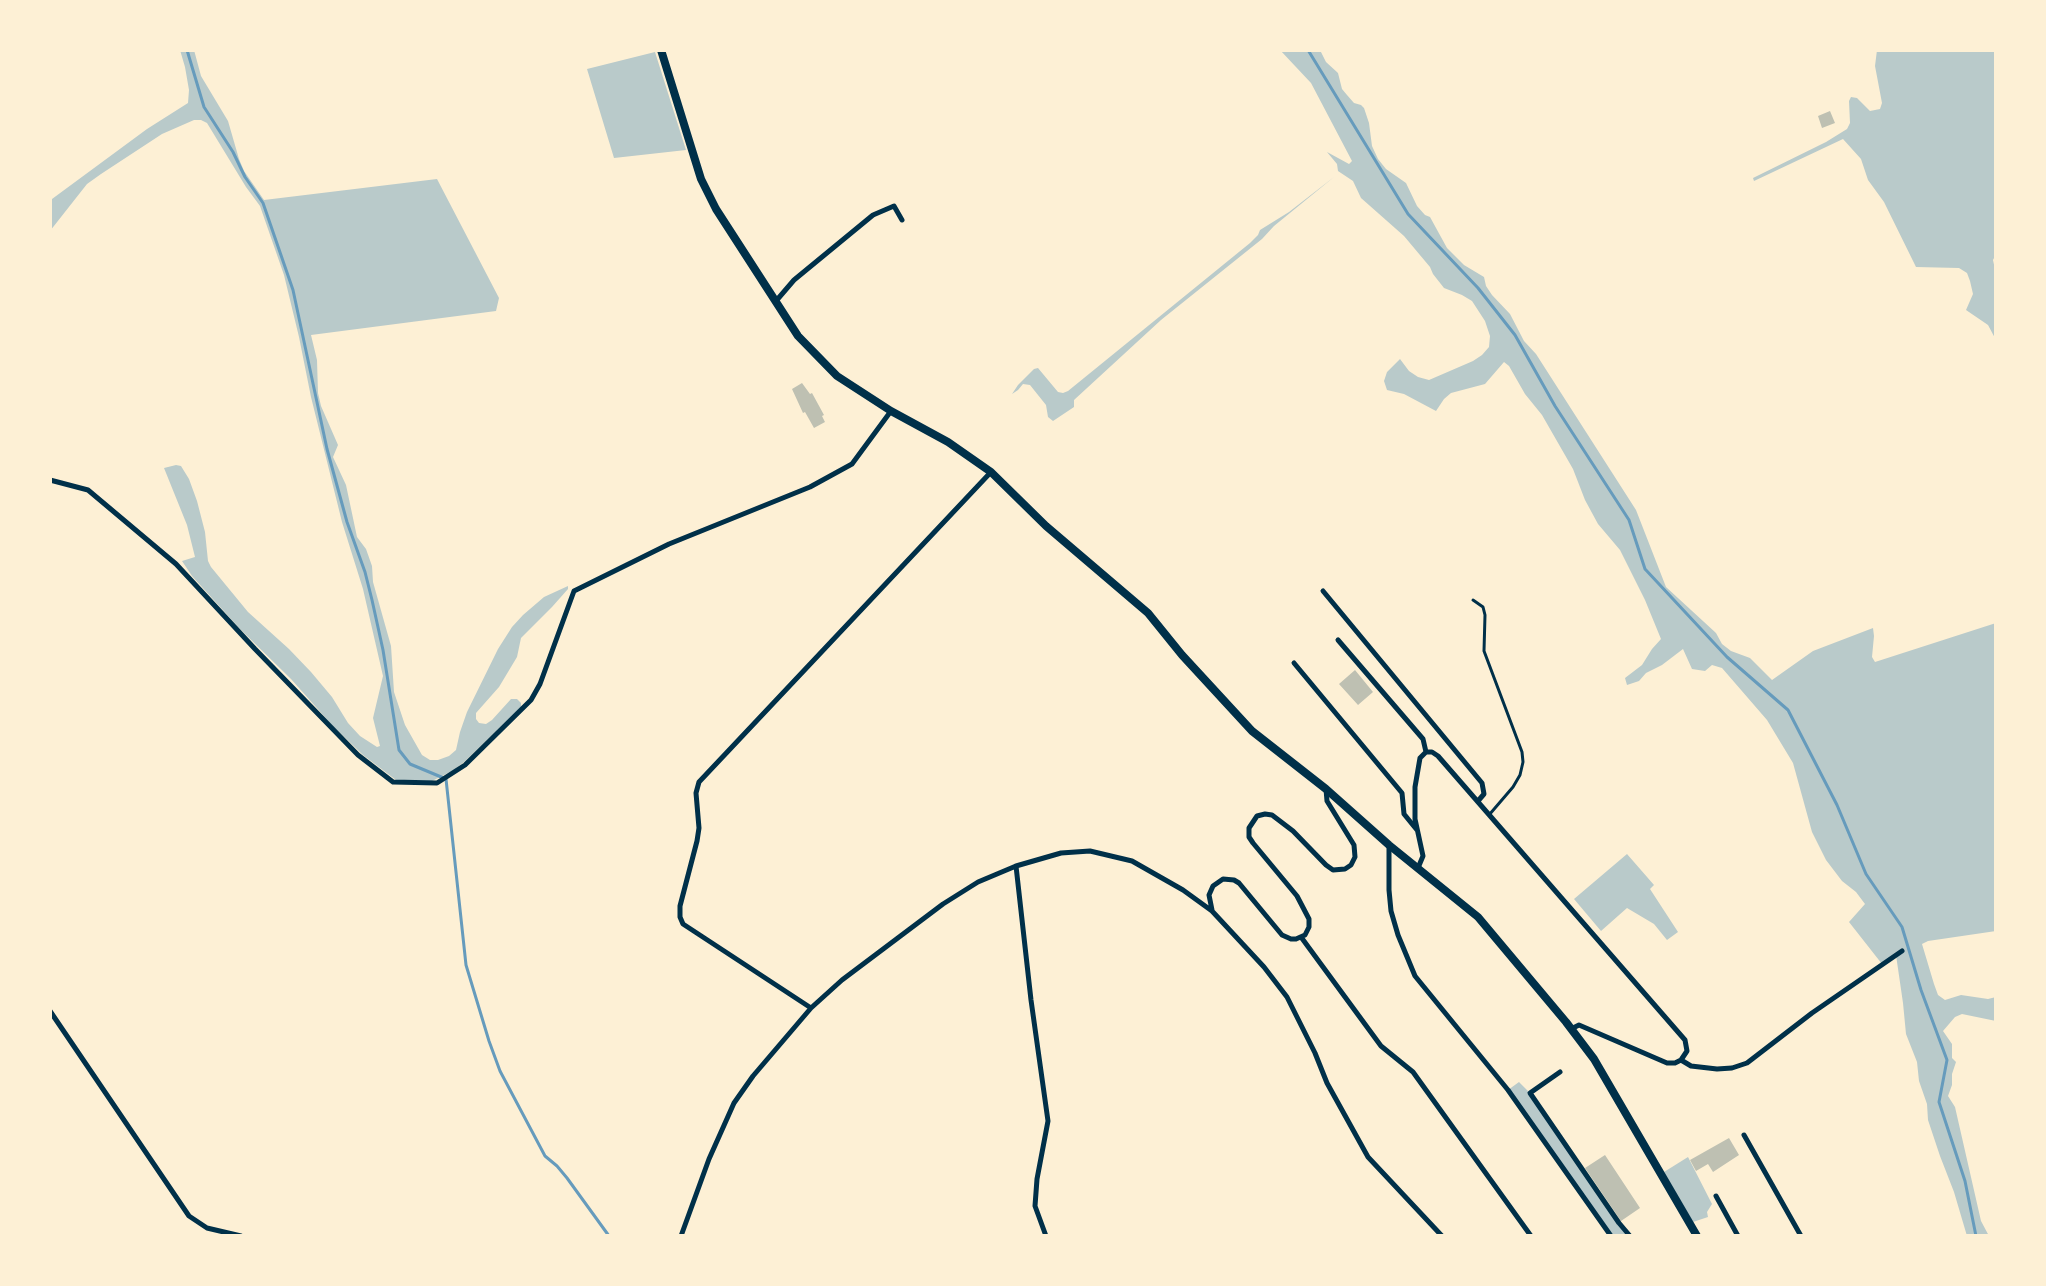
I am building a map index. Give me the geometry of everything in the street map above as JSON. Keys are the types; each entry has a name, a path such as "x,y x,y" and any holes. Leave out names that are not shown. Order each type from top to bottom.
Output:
{"main road":[{"path":"661,50 701,179 716,209 798,336 837,376 891,411 948,442 991,472 1046,526 1148,613 1252,731 1478,917 1594,1059 1697,1236"}],"street":[{"path":"775,302 794,280 873,215 894,206 902,220"},
{"path":"50,480 88,490 176,564 358,755 393,782 425,784 445,779 465,765 531,700 540,684 574,591 669,544 810,487 852,464 891,411"},
{"path":"811,1008 683,924 680,906 699,828 696,793 699,782 991,472"},
{"path":"1323,591 1482,783 1484,794 1478,801"},
{"path":"1338,640 1423,739 1426,752"},
{"path":"1294,663 1402,793 1404,814 1417,830"},
{"path":"1418,869 1423,856 1414,805 1415,787 1420,758 1426,752 1432,752 1685,1040 1687,1051 1681,1060 1667,1063 1579,1025 1571,1029"},
{"path":"1212,911 1209,895 1213,886 1223,879 1234,880 1282,935 1291,939 1301,937 1309,927 1308,916 1297,896 1250,840 1249,828 1257,816 1272,815 1330,868 1348,867 1355,857 1354,845 1327,801 1326,789"},
{"path":"1389,845 1391,911 1415,976 1508,1090 1611,1236"},
{"path":"681,1236 709,1159 734,1103 811,1008 842,980 943,904 978,882 1016,866 1061,853 1090,851 1132,861 1183,890 1212,911 1264,967 1287,997 1327,1083 1368,1157 1442,1236"},
{"path":"1016,866 1048,1121 1035,1206 1046,1236"},
{"path":"1301,937 1381,1046 1413,1072 1531,1236"},
{"path":"1681,1060 1691,1066 1717,1069 1747,1063 1812,1013 1902,951"},
{"path":"50,1011 189,1216 207,1228 241,1236"},
{"path":"1560,1072 1530,1093 1630,1236"},
{"path":"1744,1135 1801,1236"},
{"path":"1716,1196 1738,1236"}],"lane":[{"path":"1473,600 1483,607 1484,651 1523,762 1513,787 1489,815"}],"shaded area":[{"path":"180,50 194,50 201,76 228,121 244,171 264,200 437,179 499,298 496,311 311,335 317,360 321,406 338,445 333,457 346,485 357,537 366,549 372,566 373,582 391,646 394,692 405,725 422,755 438,760 456,750 467,712 512,627 544,597 568,586 521,638 517,657 499,687 476,713 476,719 486,724 511,699 517,699 521,707 464,762 432,781 396,780 363,755 240,629 182,561 195,557 187,525 164,468 176,465 181,466 189,479 197,501 211,567 248,612 311,672 360,736 380,746 373,718 383,676 311,397 284,275 260,206 207,123 194,120 162,134 101,174 87,184 50,231 52,199 147,129 188,103 189,90"},
{"path":"1280,50 1320,50 1326,62 1338,73 1342,89 1354,103 1364,108 1378,159 1406,183 1417,206 1430,217 1447,248 1464,265 1484,277 1486,286 1510,314 1524,341 1536,354 1636,510 1666,587 1716,633 1722,644 1750,658 1772,680 1813,651 1873,628 1872,657 1875,662 1996,623 1996,931 1922,944 1938,995 1945,1000 1961,995 1988,999 1996,997 1996,1021 1962,1014 1955,1017 1943,1031 1952,1044 1952,1058 1956,1062 1948,1096 1955,1107 1981,1221 1989,1236 1967,1236 1928,1120 1917,1062 1906,1034 1896,955 1882,964 1849,922 1865,904 1826,860 1812,832 1793,763 1767,720 1722,668 1712,665 1705,671 1692,669 1683,649 1639,681 1627,685 1625,678 1642,665 1661,639 1620,550 1598,524 1573,469 1509,366 1504,362 1485,384 1451,393 1436,411 1404,394 1387,390 1384,381 1387,372 1400,359 1409,371 1429,380 1482,355 1489,347 1490,336 1485,321 1472,301 1444,288 1404,236 1361,198 1353,181 1338,171 1337,164 1327,152 1349,164 1352,161 1311,83"},
{"path":"1877,50 1995,50 1996,254 1993,260 1996,274 1996,340 1988,325 1966,310 1973,294 1967,273 1959,268 1916,267 1884,202 1868,180 1861,159 1843,139 1754,181 1753,178 1847,129 1851,97 1857,98 1870,111 1880,109 1882,103 1875,66"},
{"path":"655,52 686,150 614,158 587,69"},
{"path":"1334,177 1161,320 1074,400 1074,407 1053,421 1048,417 1046,405 1030,385 1023,384 1012,394 1038,368 1058,392 1068,391 1250,243 1260,230"},
{"path":"1627,854 1654,885 1650,889 1678,932 1667,940 1654,924 1627,908 1601,931 1574,899"},
{"path":"1519,1082 1530,1093 1629,1236 1611,1236 1508,1090"},
{"path":"1688,1157 1712,1204 1707,1212 1708,1217 1693,1222 1664,1172"}],"building":[{"path":"1830,111 1835,123 1822,128 1818,116"},
{"path":"802,383 812,393 824,415 825,422 814,428 792,389"},
{"path":"1355,670 1373,692 1358,705 1339,684"},
{"path":"1729,1138 1739,1155 1713,1172 1708,1164 1696,1171 1690,1160"},
{"path":"1605,1155 1640,1208 1621,1221 1585,1168"}],"waterway":[{"path":"187,50 204,107 263,203 293,290 327,449 372,600 399,750 410,764 446,779 466,965 489,1041 500,1071 545,1156 567,1178 609,1236"},
{"path":"1308,50 1408,214 1478,288 1515,335 1555,406 1629,520 1645,569 1727,657 1788,710 1837,805 1866,874 1902,927 1947,1060 1939,1102 1965,1181 1976,1236"}]}
